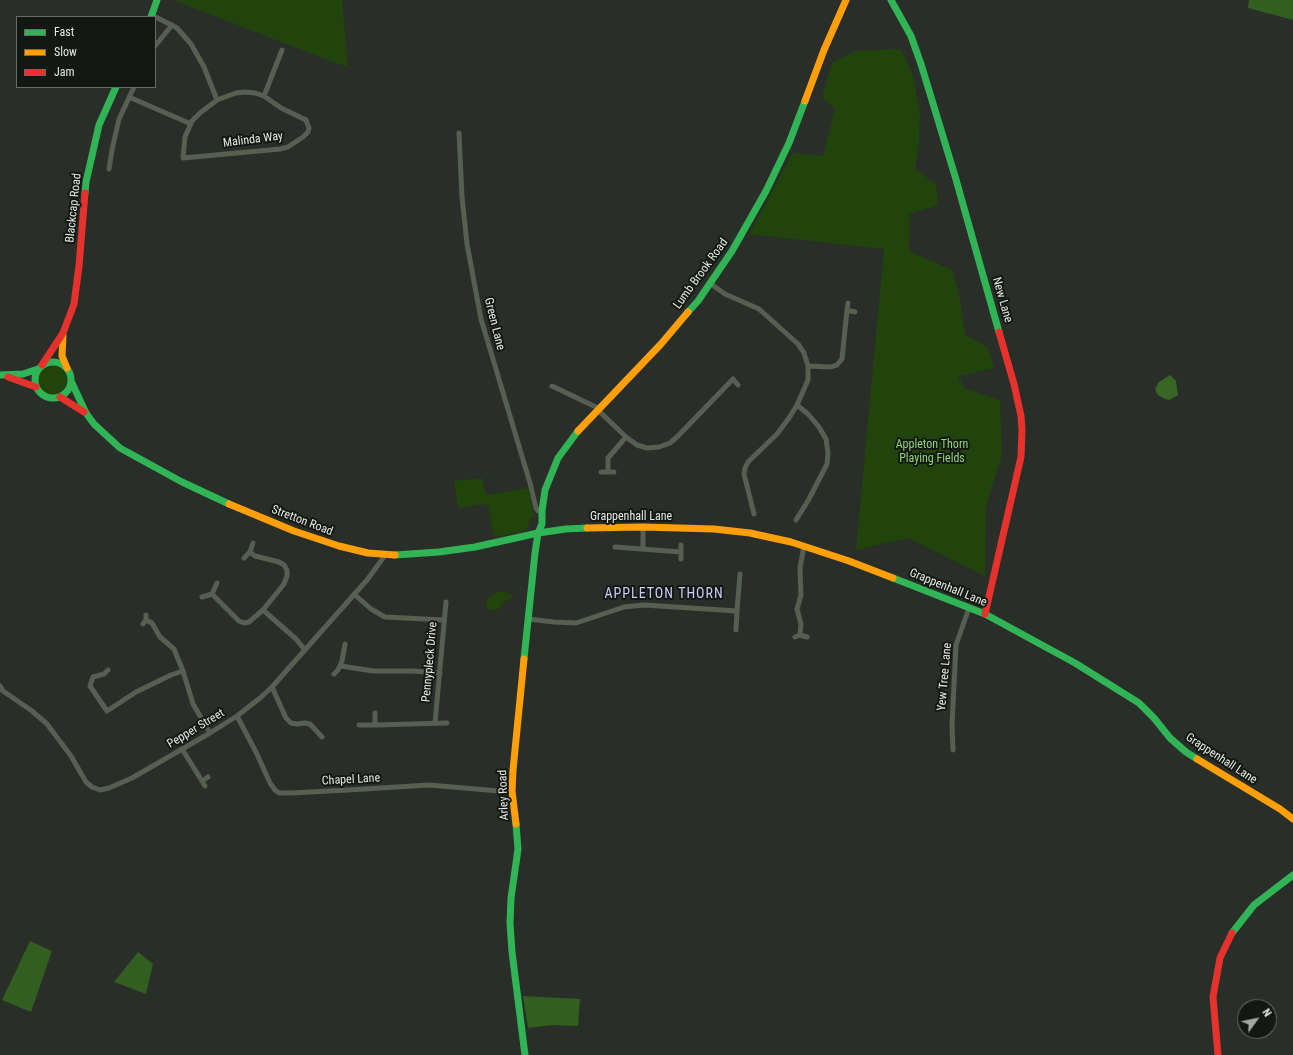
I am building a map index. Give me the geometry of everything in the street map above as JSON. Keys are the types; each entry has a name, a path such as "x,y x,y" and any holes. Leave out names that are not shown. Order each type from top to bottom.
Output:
{"street":[{"path":"151,16 157,0"},
{"name":"Lumb Brook Road","path":"538,533 542,524 545,490 558,458 575,434 661,344 698,301 732,251 766,191 785,150 824,50 846,0"},
{"name":"New Lane","path":"891,0 911,36 921,64 959,190 1014,384 1021,416 1022,443 1020,463 985,614"},
{"path":"156,18 172,25 182,33 196,50 217,100"},
{"path":"156,45 172,25"},
{"path":"129,97 191,124 200,113 217,100 236,93 245,92 264,96 282,50"},
{"name":"Blackcap Road","path":"40,367 63,333 74,304 79,266 86,182 99,125 116,88"},
{"path":"109,169 119,119 134,88"},
{"name":"Malinda Way","path":"191,124 185,137 183,158 280,149 288,147 308,132 309,128 306,120 281,108 264,96"},
{"name":"Green Lane","path":"460,133 462,198 467,244 481,319 530,483 536,508 542,511"},
{"path":"711,284 725,294 759,309 798,344 804,353 808,366 808,380 790,418 777,434 748,462 745,468 744,474 754,514"},
{"path":"808,366 831,367 837,365 842,359 848,303"},
{"path":"847,310 855,312"},
{"name":"Blackcap Road","path":"63,333 62,351 67,368"},
{"path":"0,374 23,374 46,363 57,362 67,368 69,372 71,381 68,391 60,397 48,398 42,395 36,387 34,381 35,375 40,367"},
{"path":"0,374 36,387"},
{"path":"552,386 598,409 626,437 637,445 647,448 659,447 670,443 733,379 738,385"},
{"name":"Stretton Road","path":"71,381 86,414"},
{"name":"Stretton Road","path":"60,397 86,414 106,436 120,448 182,482 258,516 320,540 368,553 406,554 475,547 538,533"},
{"path":"795,521 809,499 827,464 828,453 826,439 819,427 808,414 797,405"},
{"path":"608,472 608,458 626,437"},
{"path":"601,472 614,472"},
{"path":"643,528 643,549"},
{"name":"Grappenhall Lane","path":"538,533 566,529 643,528 694,528 733,531 768,536 849,561 985,614 1034,640 1128,695 1147,710 1170,738 1186,752 1280,809 1293,819"},
{"name":"Arley Road","path":"525,1055 512,952 510,923 511,898 518,850 518,837 512,791 528,619 538,533"},
{"path":"244,558 250,552 253,543"},
{"path":"681,545 681,559"},
{"path":"804,546 800,568 801,595 797,609 801,624 797,636 807,637"},
{"path":"615,547 681,552"},
{"path":"212,594 239,621 244,623 249,622 263,610 284,584 287,576 287,570 284,565 279,562 255,556 250,552"},
{"name":"Pepper Street","path":"0,686 3,692 32,711 47,724 71,756 86,782 92,787 100,790 109,788 132,778 210,733 237,716 272,687 367,580 386,554"},
{"path":"736,630 740,574"},
{"path":"212,594 216,583"},
{"path":"202,597 212,594"},
{"path":"354,594 371,609 385,617 444,620"},
{"name":"Pennypleck Drive","path":"435,724 446,602"},
{"path":"528,619 576,623 624,607 644,605 737,611"},
{"name":"Yew Tree Lane","path":"953,750 952,725 956,645 969,608"},
{"path":"263,610 296,639 305,650"},
{"path":"145,620 152,623 160,637 174,649 184,671 193,704 210,733"},
{"path":"334,674 340,666 346,644"},
{"path":"340,666 373,671 412,671 440,674"},
{"path":"90,686 93,677 104,674 108,670"},
{"path":"85,681 107,711 136,692 171,675 184,671"},
{"path":"272,687 286,718 291,723 310,724 322,737"},
{"path":"375,713 375,725"},
{"name":"Chapel Lane","path":"237,716 270,783 279,793 429,785 512,791"},
{"path":"359,725 446,723"},
{"path":"182,749 205,786"},
{"path":"202,781 208,777"},
{"path":"1218,1055 1213,997 1220,958 1230,936 1254,905 1293,875"}],"green space":[{"path":"173,0 342,0 348,67 335,63"},
{"name":"Appleton Thorn Playing Fields","path":"901,49 912,73 920,110 919,140 915,169 936,184 938,205 910,214 909,251 952,270 960,299 965,335 988,347 994,368 958,376 965,389 1000,400 1002,455 986,506 985,576 908,538 856,550 884,249 749,234 793,153 823,156 835,109 822,97 832,63 855,51"},
{"path":"52,365 58,366 66,374 66,386 58,394 52,395 46,394 38,386 37,380 38,374 46,366"},
{"path":"482,478 486,495 529,488 534,517 529,519 530,524 525,531 494,537 488,506 483,504 458,508 454,481"},
{"path":"496,592 506,592 512,597 510,600 508,599 505,601 497,610 487,609 486,604 489,597"}],"shaded area":[{"path":"1249,0 1293,0 1293,20 1248,8"},
{"path":"1170,375 1176,381 1178,395 1169,400 1158,395 1155,389 1159,382"},
{"path":"30,941 52,951 31,1012 2,1000"},
{"path":"138,952 153,964 146,994 114,982"},
{"path":"523,996 580,999 578,1026 552,1025 528,1028"}],"traffic: fast":[{"path":"151,16 157,0"},
{"path":"891,0 911,36 921,64 955,176 999,332"},
{"path":"85,193 86,182 99,125 116,88"},
{"path":"688,312 698,301 732,251 766,191 789,143 805,101"},
{"path":"57,362 66,367 70,373 71,380 70,387 66,393 57,398 49,398 40,393 36,387 35,376 40,367 46,363 57,362"},
{"path":"0,375 23,374 38,369"},
{"path":"71,381 86,413 94,424 120,448 182,482 229,504"},
{"path":"524,659 535,553 538,533 542,524 545,490 558,458 578,431"},
{"path":"395,555 439,552 475,547 538,533 587,528"},
{"path":"893,578 985,614 1075,663 1139,703 1154,718 1170,738 1186,752 1197,759"},
{"path":"516,824 518,849 511,898 510,923 512,952 525,1055"},
{"path":"1232,933 1254,905 1293,875"}],"traffic: slow":[{"path":"805,101 824,50 846,0"},
{"path":"578,431 661,344 688,312"},
{"path":"63,335 62,356 67,368"},
{"path":"229,504 294,531 339,546 368,553 395,555"},
{"path":"587,528 643,527 714,529 750,533 791,542 849,561 893,578"},
{"path":"516,824 512,791 513,770 524,659"},
{"path":"1197,759 1280,809 1293,819"}],"traffic: jam":[{"path":"42,365 63,333 74,304 79,266 85,193"},
{"path":"985,614 1021,457 1021,416 1014,384 999,332"},
{"path":"8,377 36,387"},
{"path":"60,397 84,412"},
{"path":"1218,1055 1213,997 1220,958 1232,933"}],"district":[{"name":"APPLETON THORN","path":"664,594"}]}
